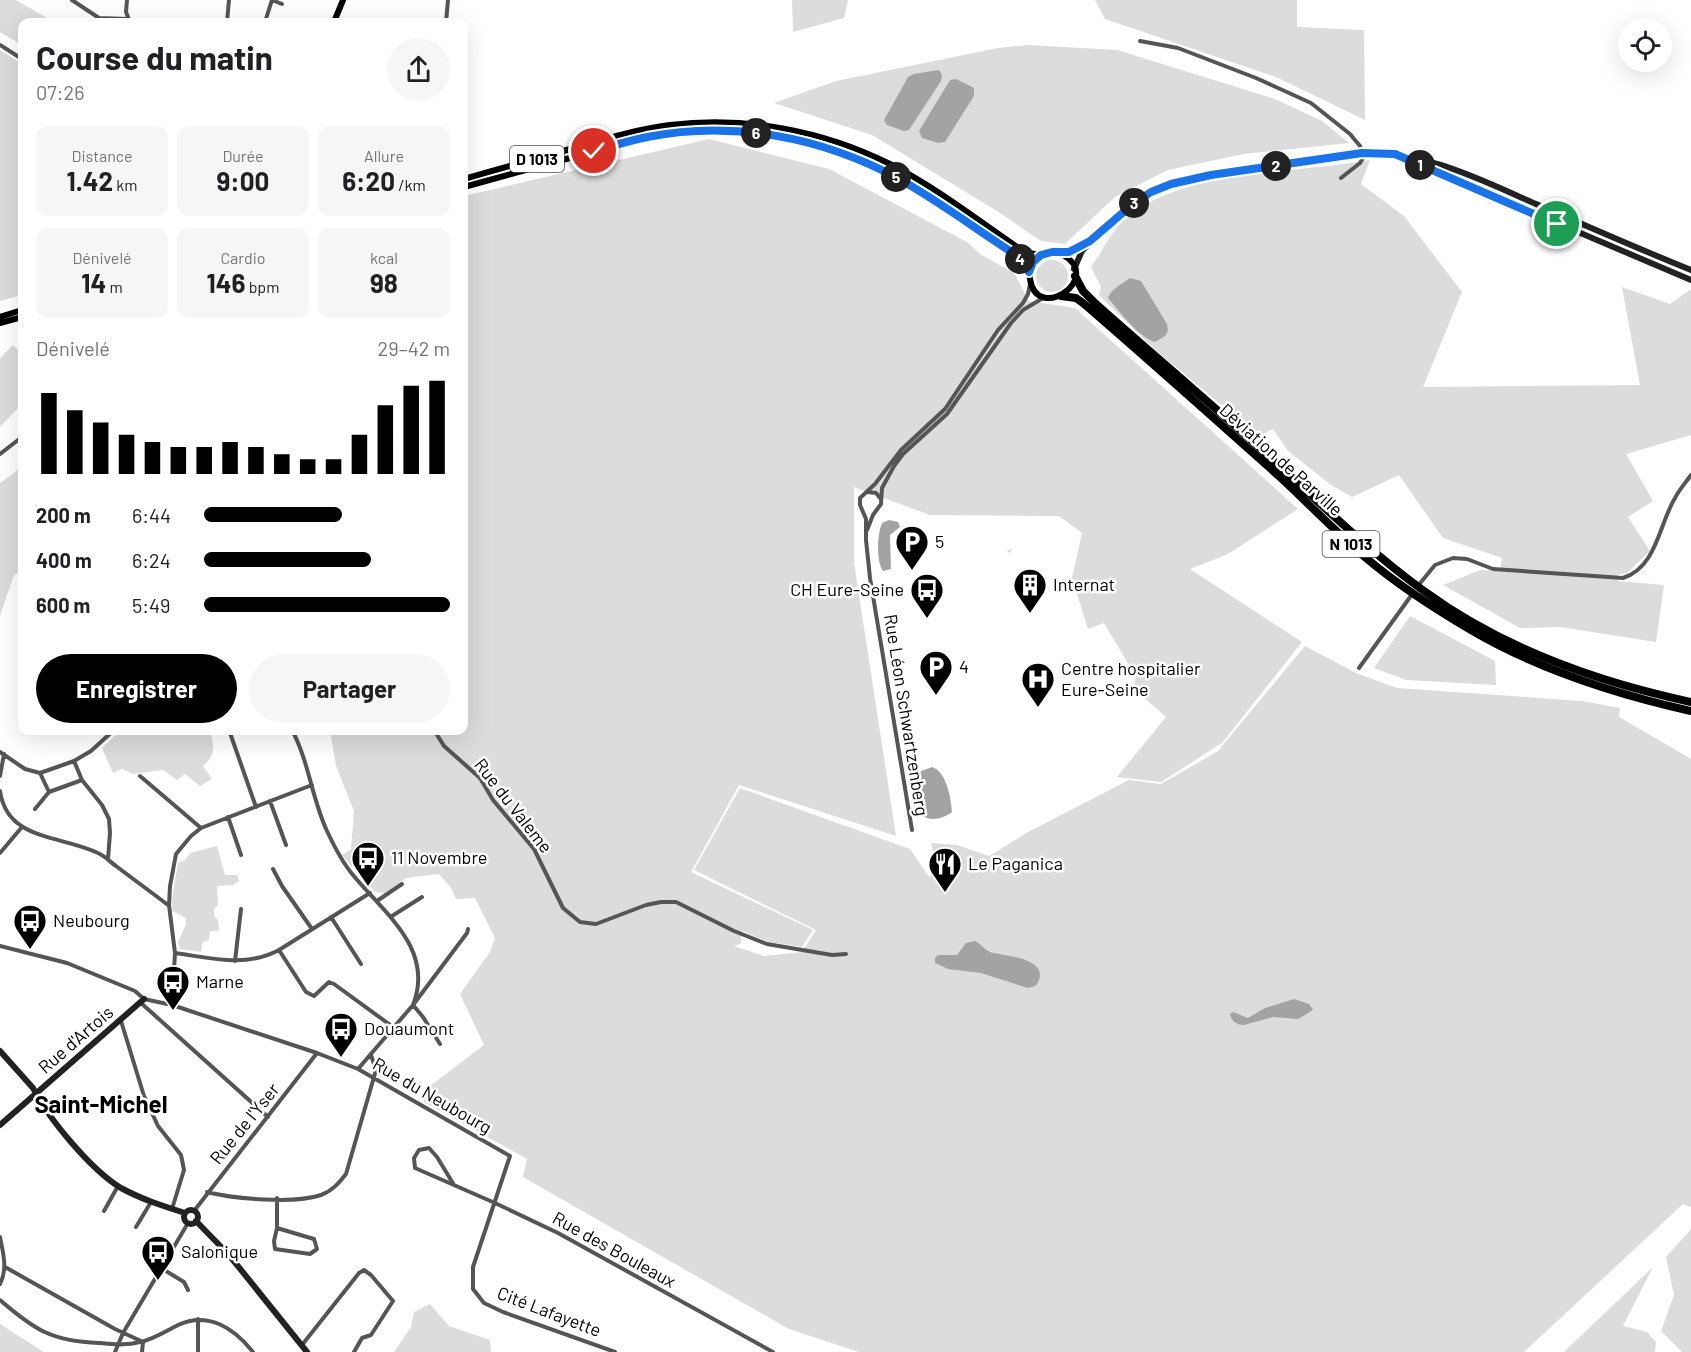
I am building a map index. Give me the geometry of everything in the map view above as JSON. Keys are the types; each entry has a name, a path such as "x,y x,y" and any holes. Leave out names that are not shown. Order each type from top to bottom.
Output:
{"highway":[{"name":"Déviation de Parville","path":"1075,272 1083,291 1113,319 1373,551 1425,592 1476,624 1588,675 1691,702"},
{"name":"Déviation de Parville","path":"1061,296 1076,298 1083,303 1265,464 1367,559 1422,599 1472,631 1530,660 1637,699 1691,711"}],"main road":[{"path":"336,18 343,0"},
{"name":"D 1013","path":"468,178 610,138 669,125 718,122 759,125 821,137 844,144 890,165 920,182 1023,251 1041,255"},
{"name":"D 1013","path":"468,186 618,144 671,134 725,131 777,136 827,147 875,167 913,187 1010,251 1022,261 1029,272"},
{"path":"1090,241 1080,255 1071,288 1061,296 1050,298 1039,294 1032,285 1029,272 1033,262 1041,255 1052,252 1069,252 1090,241 1134,203 1151,192 1171,184 1211,175 1362,153 1395,154 1417,157 1462,172 1691,270"},
{"path":"1395,154 1691,280"},
{"path":"1059,253 1069,259 1075,272"},
{"path":"0,317 18,311"},
{"path":"0,323 18,317"},
{"name":"Rue d'Artois","path":"0,1125 143,1001"},
{"path":"0,1051 33,1088 56,1124 82,1154 118,1186 151,1202 185,1214"},
{"path":"185,1214 188,1211 194,1211 197,1215 196,1221"},
{"path":"185,1214 184,1218 188,1223 192,1224 196,1221"},
{"path":"196,1221 229,1255 307,1352"}],"street":[{"path":"72,0 99,18"},
{"path":"127,0 128,18"},
{"path":"227,18 229,0"},
{"path":"266,18 272,0 282,4"},
{"path":"446,18 448,0"},
{"path":"1140,41 1178,48 1256,78 1311,103 1357,140 1363,158 1341,178"},
{"path":"0,45 18,56"},
{"path":"1030,280 1030,289 1026,299 998,330 950,403 901,450 861,498 862,507 869,512 875,511 881,504 882,488 903,454 947,414 1011,323 1034,302 1050,298"},
{"path":"0,454 18,440"},
{"path":"1359,668 1425,574 1435,565 1453,558 1467,559 1493,569 1623,578 1631,575 1647,559 1674,499 1691,475"},
{"path":"867,492 876,493 880,498"},
{"name":"Rue Léon Schwartzenberg","path":"862,507 866,519 870,578 912,830"},
{"name":"Rue Léon Schwartzenberg","path":"866,534 875,511"},
{"path":"0,776 2,753 25,769 40,773 74,761 91,752 109,735"},
{"path":"231,735 256,807"},
{"path":"294,735 333,843 353,875 392,916 408,940 417,965 418,980 413,1005"},
{"name":"Rue du Valeme","path":"437,735 444,746 480,778 493,800 534,849 562,905 575,920 586,924 596,924 646,905 672,901 686,905 724,926 767,944 832,955 846,954"},
{"path":"74,761 82,780 102,805 109,819 108,859"},
{"path":"40,773 49,792"},
{"path":"140,776 201,828"},
{"path":"35,809 49,792 82,780"},
{"path":"172,1005 175,953 169,905 176,854 201,828 312,785"},
{"path":"0,790 5,810 12,820 22,827 98,853 169,905"},
{"path":"270,801 286,845"},
{"path":"228,818 241,855"},
{"path":"0,853 22,827"},
{"path":"273,869 312,929"},
{"path":"378,901 402,884"},
{"path":"175,953 235,961 264,957 370,893"},
{"path":"392,916 422,897"},
{"path":"235,961 241,909"},
{"path":"331,917 361,964"},
{"path":"358,1069 413,1005 468,929"},
{"name":"Rue du Neubourg","path":"0,946 67,963 135,991 143,1001 172,1005 358,1069 510,1156"},
{"path":"279,950 306,992 314,996 329,982 334,984 393,1028"},
{"path":"143,1001 268,1117"},
{"path":"413,1005 440,1044"},
{"path":"121,1021 144,1096 158,1126 181,1155 184,1170 172,1209"},
{"name":"Rue de l'Yser","path":"194,1211 317,1053"},
{"path":"207,1192 220,1196 308,1198 336,1187 346,1174 374,1078 376,1070 370,1055"},
{"name":"Rue des Bouleaux","path":"454,1185 437,1156 429,1148 419,1150 414,1158 416,1168 558,1233 773,1352"},
{"name":"Cité Lafayette","path":"510,1156 473,1267 473,1289 484,1303 503,1312 615,1352"},
{"path":"104,1211 118,1186"},
{"path":"277,1198 275,1249 310,1254 317,1249 314,1239 277,1228"},
{"path":"136,1227 151,1202"},
{"path":"115,1352 123,1333 188,1223"},
{"path":"0,1237 5,1267 0,1284"},
{"path":"5,1267 143,1342"},
{"path":"161,1268 184,1282 188,1290"},
{"path":"302,1346 359,1273 364,1270 393,1301 371,1335 362,1338 354,1352"},
{"path":"0,1300 34,1328 56,1338 116,1346 143,1342 186,1322 198,1319 215,1321 233,1331 254,1352"},
{"path":"198,1319 198,1352"},
{"path":"142,1352 143,1342"},
{"path":"759,1345 759,1352"}],"shaded area":[{"path":"0,0 16,0 47,18 18,18 18,43 0,32"},
{"path":"792,0 848,0 844,18 793,32"},
{"path":"1095,0 1297,0 1297,27 1364,30 1365,120 1276,77 1105,19"},
{"path":"1029,45 1117,50 1275,99 1322,121 1349,143 1244,154 1168,170 1115,197 1065,244 1041,241 997,211 872,135 774,103 836,81 998,48"},
{"path":"0,50 18,61 18,296 0,301"},
{"path":"939,70 942,75 941,81 909,130 904,131 887,125 884,120 908,77"},
{"path":"956,79 974,88 974,96 945,142 938,143 922,138 919,131 950,80"},
{"path":"709,139 829,169 967,242 980,254 1014,273 1029,301 1075,308 1298,509 1228,554 1190,569 1302,642 1222,743 1161,782 1117,777 1166,717 1133,688 1136,677 1104,623 1088,629 1072,578 1082,533 1059,516 930,515 854,487 854,563 896,836 739,785 691,872 813,930 802,947 769,942 742,931 741,944 734,946 764,956 802,952 816,930 694,870 740,788 910,849 929,877 937,871 931,843 957,845 989,856 1028,832 1129,780 1161,784 1218,751 1305,646 1356,673 1397,688 1582,701 1620,708 1619,717 1691,759 1691,1207 1683,1204 1524,1352 859,1352 789,1329 523,1177 527,1159 424,1102 422,1092 484,1045 460,994 490,952 495,938 475,898 456,899 451,888 439,874 406,878 385,894 374,891 366,881 370,876 362,867 352,867 342,855 351,849 354,811 336,766 331,735 468,735 468,195"},
{"path":"1370,160 1361,184 1404,216 1462,292 1423,387 1640,385 1622,287 1670,304 1691,289 1691,435 1626,454 1653,501 1628,517 1650,551 1627,573 1617,575 1618,581 1664,585 1656,642 1560,627 1520,628 1443,585 1480,570 1500,571 1502,558 1443,538 1399,475 1352,497 1331,485 1288,451 1273,429 1259,436 1155,350 1099,295 1101,287 1091,267 1121,223 1149,202 1208,182"},
{"path":"1052,260 1063,265 1068,276 1063,287 1052,292 1041,287 1036,276 1041,265"},
{"path":"1130,278 1141,281 1167,324 1168,331 1165,336 1155,342 1135,329 1108,298 1114,289"},
{"path":"13,345 18,350 18,408 0,427 0,358"},
{"path":"18,470 18,573 14,575 0,616 0,483"},
{"path":"889,520 898,522 900,527 890,535 891,569 883,571 878,555 878,541 882,523"},
{"path":"1410,616 1495,661 1496,685 1406,680 1374,668"},
{"path":"116,735 211,735 213,752 203,766 212,779 200,786 185,774 177,780 163,770 133,774 122,769 113,773 102,748"},
{"path":"932,767 945,780 952,812 941,818 932,819 921,815 913,778 916,773"},
{"path":"217,846 225,875 237,875 239,881 233,885 217,886 218,905 214,909 214,916 218,920 219,931 210,931 209,940 203,942 201,952 180,949 178,942 186,924 186,918 172,911 178,863 185,860 190,853"},
{"path":"975,941 990,952 1022,959 1036,966 1040,972 1037,984 1028,988 981,973 948,969 935,963 938,955 957,955 966,943"},
{"path":"1294,999 1309,1004 1313,1010 1298,1019 1273,1017 1244,1025 1235,1022 1230,1014 1233,1012 1248,1018 1265,1008"},
{"path":"1691,1229 1691,1352 1682,1352 1661,1331 1674,1295 1666,1257"},
{"path":"1653,1267 1623,1326 1647,1332 1656,1342 1655,1352 1564,1352"},
{"path":"430,1304 449,1326 490,1340 491,1352 394,1352 411,1327 414,1312"},
{"path":"0,1324 44,1352 0,1352"}],"place":[{"name":"5","path":"912,571"},
{"name":"Internat","path":"1030,614"},
{"name":"CH Eure-Seine","path":"927,619"},
{"name":"4","path":"936,696"},
{"name":"Centre hospitalier Eure-Seine","path":"1038,708"},
{"name":"11 Novembre","path":"368,887"},
{"name":"Le Paganica","path":"945,893"},
{"name":"Neubourg","path":"30,950"},
{"name":"Marne","path":"173,1011"},
{"name":"Douaumont","path":"341,1058"},
{"name":"Salonique","path":"158,1281"}],"district":[{"name":"Saint-Michel","path":"101,1105"}],"route":[{"path":"594,151 647,137 710,131 765,134 814,144 862,161 898,178 1010,251 1022,261 1029,272 1036,258 1047,252 1069,252 1090,241 1134,203 1151,192 1171,184 1211,175 1362,153 1395,154 1557,224"}]}
